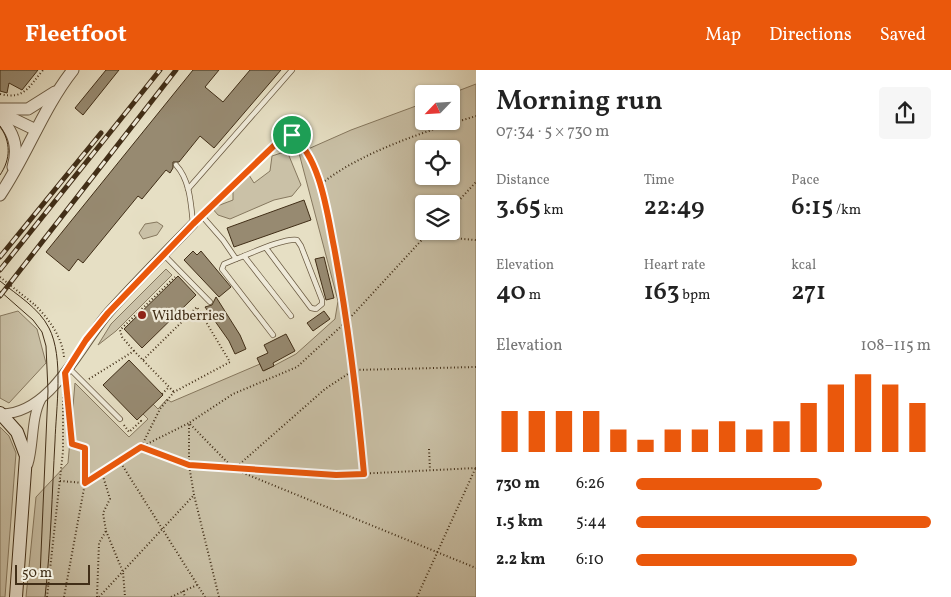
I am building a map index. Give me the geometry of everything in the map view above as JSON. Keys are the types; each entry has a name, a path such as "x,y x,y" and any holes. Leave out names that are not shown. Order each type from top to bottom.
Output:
{"main road":[{"path":"1,414 14,427 23,445 26,470 16,597"}],"street":[{"path":"3,190 20,163 58,89 73,70"},
{"path":"0,111 28,108 58,89"},
{"path":"0,111 36,130"},
{"path":"0,118 10,129 16,145 15,160 3,190"},
{"path":"1,414 19,413 42,396 67,370 86,340 108,313 193,224"},
{"path":"26,470 32,449 37,410 42,396"}],"lane":[{"path":"188,189 292,70"},
{"path":"193,224 283,137"},
{"path":"176,165 183,172 188,189 193,224"},
{"path":"202,216 223,240 236,259"},
{"path":"266,248 311,308 316,309 320,306 322,300 299,242 292,239 266,248 244,256 224,264 222,269 273,335"},
{"path":"164,254 210,302"},
{"path":"244,256 291,316"},
{"path":"67,370 84,383 120,419"}],"path":[{"path":"0,94 9,96 24,93 43,70"},
{"path":"321,184 339,169 430,130 476,116"},
{"path":"283,137 292,135 301,142 321,184 348,320 364,474"},
{"path":"460,199 476,182"},
{"path":"460,239 476,240"},
{"path":"60,481 85,483 119,460 189,423 233,394 297,367 348,320 422,240"},
{"path":"174,392 134,351 122,337 120,330 181,272"},
{"path":"0,277 35,305 58,336 67,370 72,444 85,448 85,483 64,597"},
{"path":"141,447 160,409 174,392 230,362 197,307 142,360"},
{"path":"84,383 134,351"},
{"path":"234,469 325,389 354,370 476,367"},
{"path":"47,597 60,481 67,370"},
{"path":"162,394 169,387"},
{"path":"129,432 141,421 139,419"},
{"path":"189,423 189,465 194,495 219,597"},
{"path":"189,423 234,469 476,568"},
{"path":"141,447 189,465 234,469 336,475 476,468 417,597"},
{"path":"429,449 430,470"},
{"path":"119,460 205,597"},
{"path":"102,473 110,499 103,513 106,531 123,572 125,597"},
{"path":"98,597 194,495"},
{"path":"98,597 99,543 106,531"},
{"path":"171,597 197,585"},
{"path":"183,591 185,597"}],"shaded area":[{"path":"476,84 476,597 26,597 36,497 68,463 75,383 129,437 148,419 143,414 153,404 158,409 167,399 171,402 260,364 264,371 296,354 335,319 338,301 299,153 351,130 415,106 415,130 460,130 460,90"},
{"path":"287,151 301,185 292,196 274,200 230,219 218,215 212,208 233,200 233,189 249,175 254,183 270,171 272,156"},
{"path":"157,222 163,226 157,235 143,239 139,233 145,224"},
{"path":"166,269 172,275 116,331 98,345 111,324"},
{"path":"18,311 37,329 46,363 9,403 0,398 0,316"},
{"path":"0,427 9,436 16,453 5,597 0,597"}],"building":[{"path":"0,70 38,70 22,90 9,83 7,93 0,91"},
{"path":"106,70 119,70 83,115 75,108"},
{"path":"193,70 219,70 205,87 223,102 250,70 281,70 214,148 200,136 179,162 173,162 173,168 170,173 166,170 142,199 138,196 83,263 78,259 69,271 46,252"},
{"path":"304,200 311,220 234,247 227,228"},
{"path":"193,251 197,255 201,251 231,287 219,297 184,260"},
{"path":"324,257 334,298 326,300 315,259"},
{"path":"178,276 196,295 142,348 124,329"},
{"path":"216,297 240,335 246,349 235,354 229,341 205,307 212,305"},
{"path":"324,311 330,319 313,331 307,323"},
{"path":"286,334 295,351 273,363 274,366 263,371 257,358 268,353 264,345"},
{"path":"129,360 163,395 137,420 103,385"}],"tram line":[{"path":"0,126 8,144 8,157 0,175"},
{"path":"0,281 40,314 54,340 56,353 58,368 57,399 45,597"},
{"path":"0,291 33,320 42,332 46,346 48,391 40,577"}],"railway":[{"path":"0,270 160,70"},
{"path":"0,296 176,70"},
{"path":"0,257 101,133"}],"place":[{"name":"Wildberries","path":"142,315"}],"route":[{"path":"292,135 301,142 323,192 348,320 364,474 336,475 189,465 141,447 85,483 85,448 72,444 69,393 65,373 86,340 108,313 164,254 283,137 292,135"}]}
